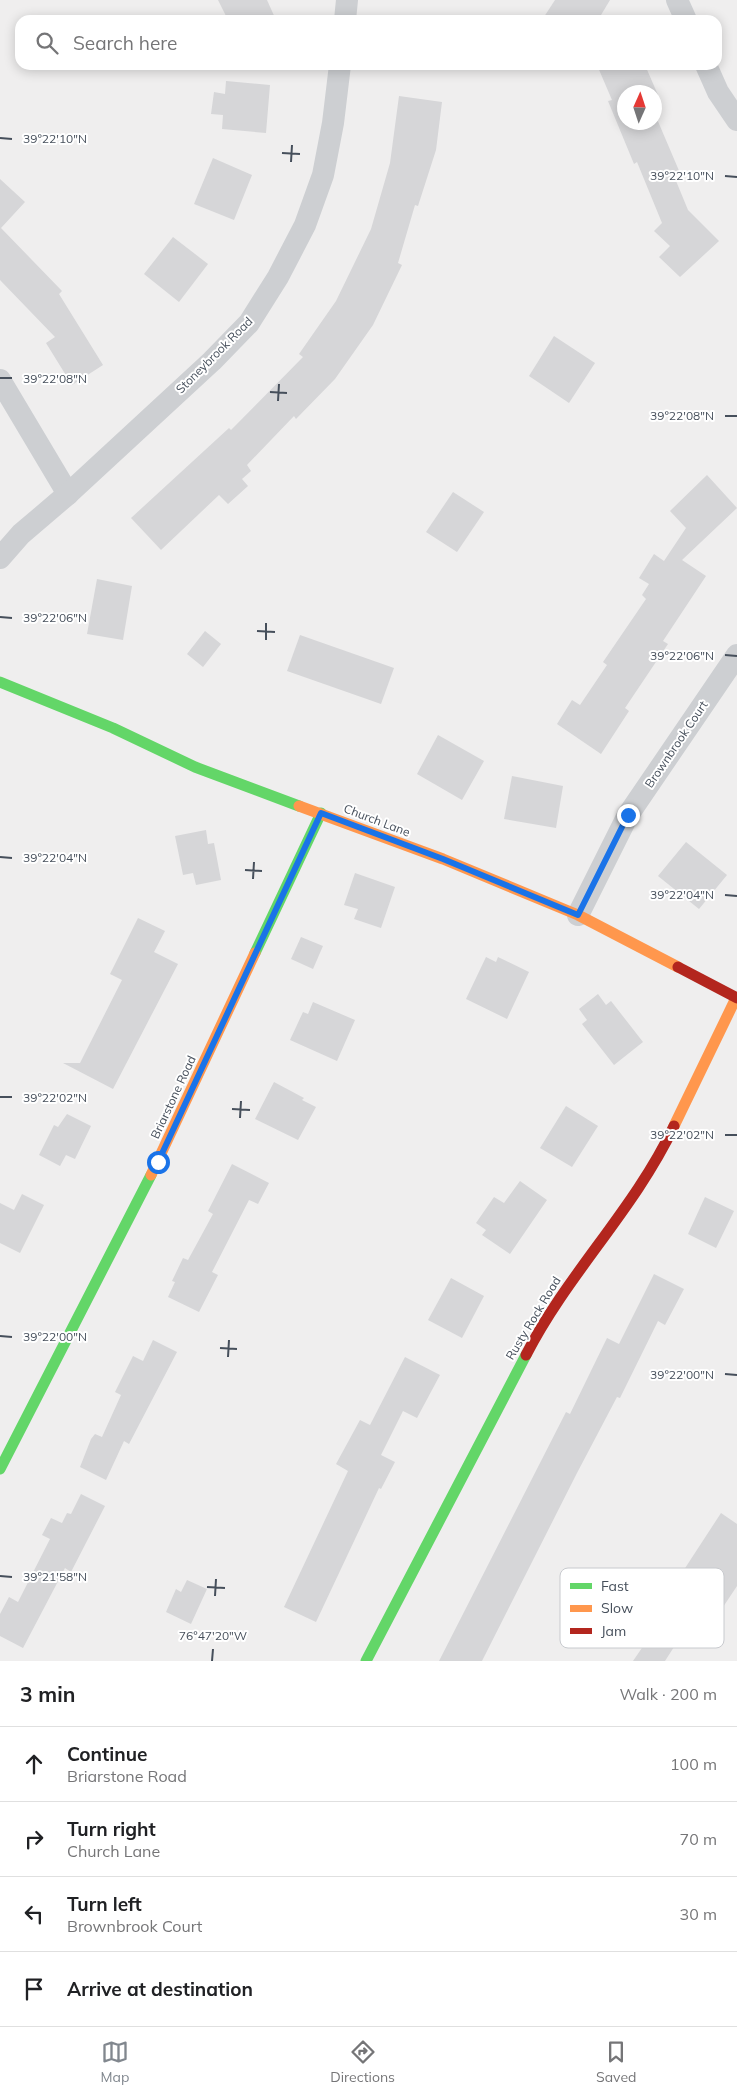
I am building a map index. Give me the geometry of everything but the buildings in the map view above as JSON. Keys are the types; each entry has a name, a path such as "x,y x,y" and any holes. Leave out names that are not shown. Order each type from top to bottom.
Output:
{"street":[{"path":"346,15 347,0"},
{"path":"677,0 684,15"},
{"name":"Stoneybrook Road","path":"0,558 21,534 68,494 212,361 249,323 278,277 305,225 323,175 334,123 339,70"},
{"path":"708,70 718,92 737,120"},
{"path":"0,380 68,494"},
{"name":"Brownbrook Court","path":"578,915 628,815 737,655"},
{"name":"Church Lane","path":"0,682 112,728 195,767 443,859 578,915 736,998"},
{"name":"Briarstone Road","path":"0,1469 158,1162 321,813"},
{"name":"Rusty Rock Road","path":"366,1661 536,1335 561,1294 633,1200 659,1158 736,998"}],"traffic: fast":[{"path":"0,682 113,728 195,767 299,806"},
{"path":"255,953 321,813"},
{"path":"0,1469 151,1175"},
{"path":"366,1661 526,1355"}],"traffic: slow":[{"path":"299,806 443,859 578,915 678,967"},
{"path":"151,1175 255,953"},
{"path":"674,1126 736,998"}],"traffic: jam":[{"path":"678,967 737,998"},
{"path":"526,1355 561,1296 640,1186 674,1126"}],"route":[{"path":"158,1162 321,813 443,859 578,915 628,815"}]}
